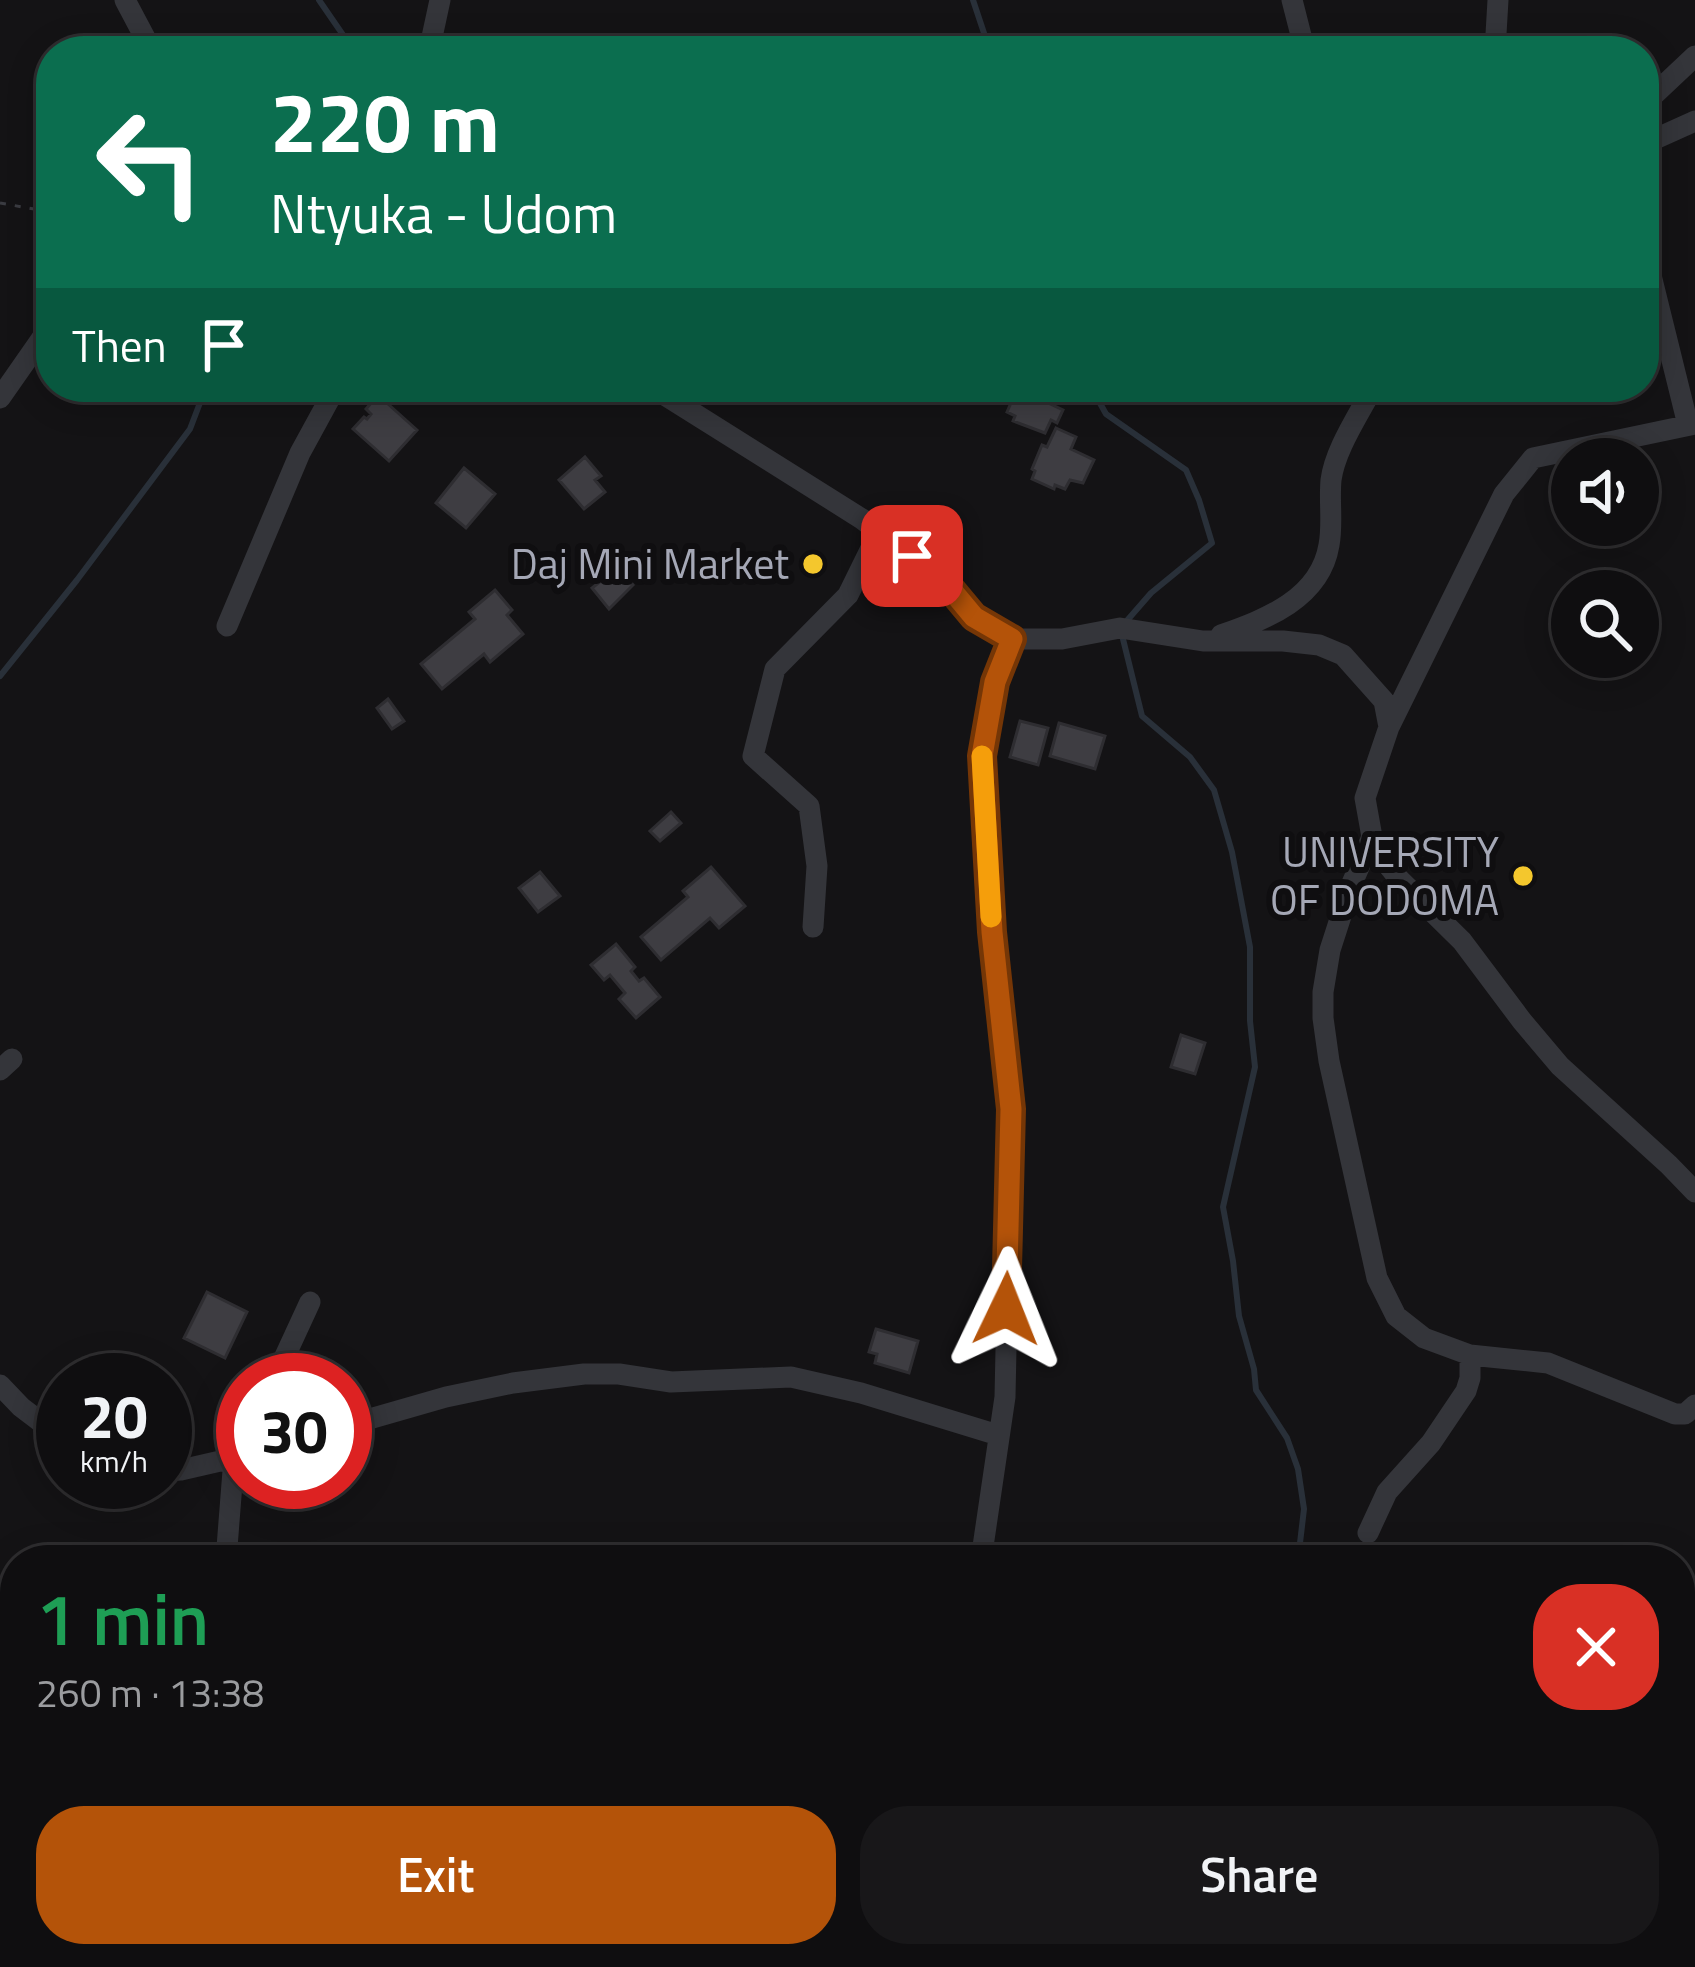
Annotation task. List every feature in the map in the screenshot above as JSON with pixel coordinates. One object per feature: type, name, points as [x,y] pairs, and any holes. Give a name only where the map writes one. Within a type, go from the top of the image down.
[{"type":"street","points":[[125,0],[144,36]]},
{"type":"street","points":[[432,36],[440,0]]},
{"type":"street","points":[[1292,0],[1301,36]]},
{"type":"street","points":[[1496,36],[1498,0]]},
{"type":"street","points":[[1659,90],[1695,56]]},
{"type":"street","points":[[1659,137],[1695,121]]},
{"type":"street","points":[[1659,303],[1692,425],[1534,458],[1504,494],[1389,728],[1365,798],[1372,837],[1400,880],[1462,941],[1560,1066],[1695,1192]]},
{"type":"street","points":[[0,398],[36,346]]},
{"type":"street","points":[[226,626],[300,453],[328,402]]},
{"type":"street","points":[[677,402],[879,532],[944,581],[974,617],[1012,639],[1062,639],[1120,628],[1203,641],[1319,644],[1343,655],[1384,701],[1389,728]]},
{"type":"street","points":[[1203,641],[1266,619],[1297,599],[1316,577],[1328,551],[1331,477],[1366,402]]},
{"type":"street","points":[[813,927],[817,866],[808,806],[752,756],[775,669],[848,595],[879,532]]},
{"type":"street","points":[[983,1545],[1005,1397],[1011,1109],[992,932],[982,756],[995,682],[1012,639]]},
{"type":"street","points":[[1372,837],[1330,950],[1323,1018],[1377,1278],[1396,1316],[1424,1338],[1470,1355],[1548,1363],[1675,1414],[1693,1412]]},
{"type":"street","points":[[286,1353],[310,1302]]},
{"type":"street","points":[[1368,1533],[1387,1492],[1431,1443],[1466,1391],[1470,1355]]},
{"type":"street","points":[[372,1418],[513,1383],[584,1374],[671,1382],[791,1377],[998,1435]]},
{"type":"street","points":[[0,1385],[36,1418]]},
{"type":"street","points":[[228,1545],[233,1509]]},
{"type":"path","points":[[0,203],[36,209]]},
{"type":"building","points":[[372,402],[386,402],[417,430],[389,461],[353,429],[371,414],[366,409]]},
{"type":"building","points":[[1011,402],[1046,402],[1063,410],[1045,433],[1013,421],[1015,416],[1007,412]]},
{"type":"building","points":[[1056,428],[1076,437],[1071,449],[1094,460],[1083,483],[1070,480],[1065,489],[1032,479],[1042,445],[1047,447]]},
{"type":"building","points":[[585,457],[601,476],[595,480],[605,492],[584,509],[559,480]]},
{"type":"building","points":[[464,468],[495,494],[466,528],[436,503]]},
{"type":"building","points":[[614,562],[633,585],[609,609],[592,588],[601,581],[597,576]]},
{"type":"building","points":[[495,590],[512,610],[507,615],[523,634],[490,662],[484,654],[442,689],[421,664],[475,619],[469,612]]},
{"type":"building","points":[[388,699],[404,721],[392,729],[377,708]]},
{"type":"building","points":[[1020,721],[1048,728],[1038,765],[1010,757]]},
{"type":"building","points":[[1059,723],[1105,736],[1095,769],[1050,756]]},
{"type":"building","points":[[671,812],[681,823],[660,841],[650,831]]},
{"type":"building","points":[[711,867],[745,906],[719,928],[710,918],[661,960],[641,937],[688,897],[683,891]]},
{"type":"building","points":[[540,872],[560,896],[538,912],[519,888]]},
{"type":"building","points":[[616,944],[635,967],[631,971],[639,981],[644,978],[660,997],[636,1018],[619,999],[625,993],[610,975],[604,980],[591,965]]},
{"type":"building","points":[[1181,1035],[1205,1043],[1195,1074],[1171,1067]]},
{"type":"building","points":[[207,1292],[247,1312],[227,1353],[216,1354],[184,1338]]},
{"type":"building","points":[[876,1329],[918,1341],[909,1373],[875,1363],[877,1354],[869,1352]]},
{"type":"waterway","points":[[319,0],[344,36]]},
{"type":"waterway","points":[[973,0],[985,36]]},
{"type":"waterway","points":[[0,676],[190,429],[200,402]]},
{"type":"waterway","points":[[1099,402],[1106,414],[1186,470],[1212,543],[1151,593],[1124,624]]},
{"type":"waterway","points":[[1122,635],[1142,716],[1190,757],[1214,790],[1232,852],[1250,947],[1255,1067],[1223,1207],[1256,1390],[1287,1438],[1298,1469],[1304,1509],[1300,1545]]},
{"type":"slow traffic","points":[[982,756],[991,917]]},
{"type":"place","name":"Daj Mini Market","points":[[813,564]]},
{"type":"place","name":"UNIVERSITY OF DODOMA","points":[[1523,876]]},
{"type":"route","points":[[912,556],[944,581],[974,617],[1012,639],[995,682],[982,756],[992,932],[1011,1109],[1006,1309]]}]
